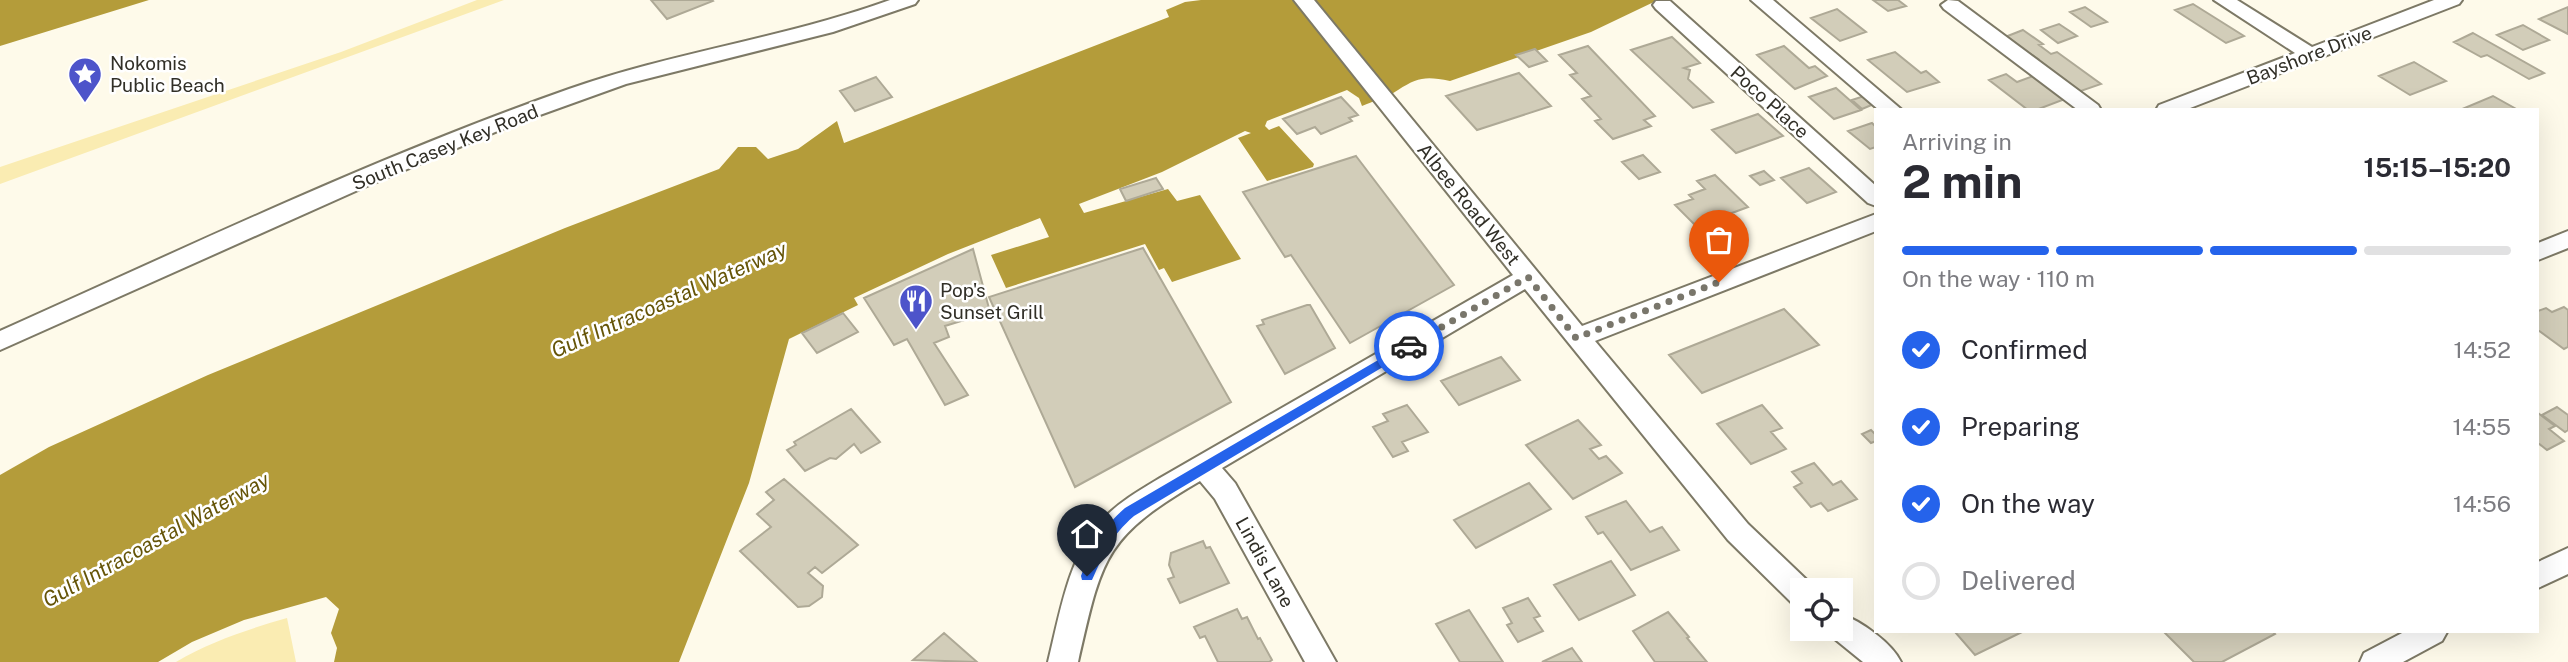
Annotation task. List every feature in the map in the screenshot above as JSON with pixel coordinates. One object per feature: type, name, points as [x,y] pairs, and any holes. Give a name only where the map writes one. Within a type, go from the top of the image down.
[{"type":"street","name":"South Casey Key Road","points":[[0,341],[421,155],[540,107],[649,70],[802,34],[908,0]]},
{"type":"street","name":"Albee Road West","points":[[1304,0],[1576,338],[1723,514],[1790,582]]},
{"type":"street","points":[[1761,0],[1890,108]]},
{"type":"street","points":[[2224,0],[2311,54]]},
{"type":"street","name":"Bayshore Drive","points":[[2171,108],[2452,0]]},
{"type":"street","name":"Poco Place","points":[[1663,5],[1874,196]]},
{"type":"street","points":[[1951,5],[2088,108]]},
{"type":"street","points":[[1576,338],[1874,223]]},
{"type":"street","points":[[2539,252],[2568,239]]},
{"type":"street","points":[[1063,662],[1080,596],[1094,556],[1106,535],[1130,512],[1528,277]]},
{"type":"street","name":"Lindis Lane","points":[[1204,466],[1225,491],[1321,662]]},
{"type":"street","points":[[2539,575],[2568,560]]},
{"type":"street","points":[[2375,662],[2430,633]]},
{"type":"street","points":[[1853,636],[1886,662]]},
{"type":"shaded area","points":[[477,0],[504,0],[0,184],[0,167],[341,52]]},
{"type":"shaded area","points":[[287,618],[296,662],[176,662],[216,642]]},
{"type":"water","points":[[0,0],[149,0],[0,46]]},
{"type":"water","name":"Gulf Intracoastal Waterway","points":[[1658,0],[1591,32],[1450,81],[1435,78],[1417,80],[1362,106],[1359,98],[1347,90],[1267,121],[1265,126],[1269,130],[1279,126],[1314,164],[1313,167],[1267,181],[1238,138],[1251,133],[1245,131],[1162,172],[1079,204],[1084,213],[1168,189],[1177,201],[1200,195],[1241,259],[1172,282],[1164,268],[1159,270],[1145,244],[1006,288],[991,255],[1049,237],[1040,218],[948,254],[854,298],[858,305],[789,339],[749,483],[679,662],[334,662],[337,648],[331,633],[339,609],[326,597],[244,620],[192,642],[158,662],[0,662],[0,475],[49,447],[208,375],[565,228],[719,169],[738,147],[756,147],[768,159],[798,149],[837,121],[844,143],[1169,17],[1166,10],[1185,2]]},
{"type":"building","points":[[651,0],[712,0],[713,1],[667,19]]},
{"type":"building","points":[[1873,0],[1898,0],[1906,6],[1888,11]]},
{"type":"building","points":[[2193,4],[2244,36],[2226,43],[2175,10]]},
{"type":"building","points":[[2085,7],[2107,22],[2091,27],[2070,12]]},
{"type":"building","points":[[2568,7],[2568,34],[2539,19]]},
{"type":"building","points":[[1837,9],[1866,32],[1840,41],[1811,18]]},
{"type":"building","points":[[2059,24],[2077,36],[2058,43],[2041,30]]},
{"type":"building","points":[[2523,25],[2549,40],[2523,50],[2497,35]]},
{"type":"building","points":[[2023,30],[2043,44],[2039,45],[2051,54],[2057,52],[2101,84],[2078,92],[2035,60],[2038,59],[2005,37]]},
{"type":"building","points":[[2473,33],[2544,73],[2529,79],[2487,55],[2481,57],[2454,42]]},
{"type":"building","points":[[1672,37],[1700,63],[1684,68],[1690,70],[1688,79],[1713,102],[1693,108],[1631,50]]},
{"type":"building","points":[[1588,46],[1655,116],[1644,120],[1651,126],[1613,139],[1595,121],[1601,119],[1582,99],[1591,96],[1570,75],[1577,73],[1559,55]]},
{"type":"building","points":[[1784,46],[1809,68],[1815,66],[1827,76],[1795,89],[1757,55]]},
{"type":"building","points":[[1535,49],[1547,61],[1529,67],[1516,55]]},
{"type":"building","points":[[1895,52],[1921,73],[1926,71],[1939,82],[1907,92],[1868,60]]},
{"type":"building","points":[[2414,62],[2446,81],[2410,95],[2379,76]]},
{"type":"building","points":[[1519,73],[1551,106],[1477,130],[1446,96]]},
{"type":"building","points":[[2006,74],[2017,82],[2033,76],[2065,99],[2041,108],[2025,108],[1989,80]]},
{"type":"building","points":[[876,77],[892,97],[855,111],[840,91]]},
{"type":"building","points":[[1836,88],[1861,110],[1834,119],[1809,97]]},
{"type":"building","points":[[1864,96],[1874,104],[1862,109],[1852,100]]},
{"type":"building","points":[[2493,96],[2514,108],[2465,108]]},
{"type":"building","points":[[1341,97],[1358,115],[1349,118],[1352,121],[1321,134],[1315,127],[1297,134],[1283,119]]},
{"type":"building","points":[[1758,114],[1783,136],[1736,153],[1712,130]]},
{"type":"building","points":[[1872,123],[1874,148],[1870,149],[1848,131]]},
{"type":"building","points":[[1643,155],[1660,172],[1639,179],[1622,162]]},
{"type":"building","points":[[1356,156],[1454,285],[1350,343],[1291,255],[1285,257],[1243,192]]},
{"type":"building","points":[[1809,168],[1836,192],[1807,203],[1781,178]]},
{"type":"building","points":[[1764,171],[1774,180],[1760,185],[1750,176]]},
{"type":"building","points":[[1715,175],[1748,207],[1732,213],[1741,222],[1707,237],[1675,205],[1693,199],[1689,195],[1705,189],[1697,181]]},
{"type":"building","points":[[1156,178],[1163,189],[1126,201],[1120,189]]},
{"type":"building","points":[[1143,248],[1231,402],[1075,487],[989,297]]},
{"type":"building","name":"Pop's Sunset Grill","points":[[973,249],[990,312],[945,326],[949,337],[934,343],[968,395],[945,405],[907,339],[894,345],[864,298]]},
{"type":"building","points":[[1310,305],[1335,348],[1285,374],[1257,326],[1264,324],[1262,320]]},
{"type":"building","points":[[2564,307],[2568,310],[2568,347],[2564,349],[2539,331],[2539,311],[2546,308],[2552,312]]},
{"type":"building","points":[[1784,309],[1819,345],[1702,393],[1669,355]]},
{"type":"building","points":[[843,313],[858,332],[817,353],[802,333]]},
{"type":"building","points":[[1501,357],[1520,380],[1459,405],[1441,381]]},
{"type":"building","points":[[1407,405],[1428,432],[1402,442],[1408,451],[1393,457],[1373,427],[1388,421],[1383,414]]},
{"type":"building","points":[[1762,405],[1782,428],[1771,432],[1786,449],[1751,464],[1717,424]]},
{"type":"building","points":[[2557,407],[2568,415],[2568,430],[2565,432],[2542,415]]},
{"type":"building","points":[[851,409],[880,442],[861,453],[854,444],[836,459],[830,458],[805,471],[787,450],[796,445],[794,442]]},
{"type":"building","points":[[2539,414],[2555,426],[2549,429],[2564,441],[2547,450],[2539,444]]},
{"type":"building","points":[[1578,420],[1601,445],[1590,449],[1599,459],[1606,456],[1622,473],[1573,499],[1526,445]]},
{"type":"building","points":[[1871,430],[1874,433],[1874,442],[1871,443],[1862,434]]},
{"type":"building","points":[[1814,463],[1833,485],[1841,481],[1857,499],[1828,511],[1821,503],[1811,507],[1794,487],[1802,483],[1792,472]]},
{"type":"building","points":[[784,479],[858,545],[822,573],[815,567],[808,573],[823,586],[822,597],[809,606],[798,607],[740,551],[771,527],[757,514],[774,500],[766,492]]},
{"type":"building","points":[[1529,483],[1551,509],[1476,548],[1454,520]]},
{"type":"building","points":[[1626,501],[1650,532],[1662,527],[1679,550],[1631,570],[1603,532],[1598,534],[1586,517]]},
{"type":"building","points":[[1203,541],[1206,548],[1210,547],[1229,583],[1180,603],[1168,579],[1174,577],[1169,565],[1171,553]]},
{"type":"building","points":[[1611,561],[1635,595],[1579,620],[1554,585]]},
{"type":"building","points":[[1528,598],[1540,616],[1534,618],[1543,631],[1518,642],[1507,625],[1512,623],[1503,608]]},
{"type":"building","points":[[1237,609],[1242,619],[1247,617],[1258,639],[1260,638],[1272,660],[1269,662],[1218,662],[1205,636],[1200,638],[1194,627]]},
{"type":"building","points":[[1469,610],[1503,662],[1460,662],[1436,624]]},
{"type":"building","points":[[1668,612],[1707,662],[1655,662],[1633,631]]},
{"type":"building","points":[[944,633],[977,662],[913,660]]},
{"type":"building","points":[[1956,633],[2020,633],[1975,655]]},
{"type":"building","points":[[2165,633],[2275,634],[2222,662],[2194,662]]},
{"type":"building","points":[[1572,648],[1582,662],[1542,662]]},
{"type":"way so far","points":[[1409,346],[1528,277],[1576,338],[1719,282]]},
{"type":"place","name":"Nokomis Public Beach","points":[[85,104]]},
{"type":"place","name":"Pop's Sunset Grill","points":[[916,331]]},
{"type":"route","points":[[1087,576],[1099,545],[1120,519],[1204,466],[1409,346]]}]
